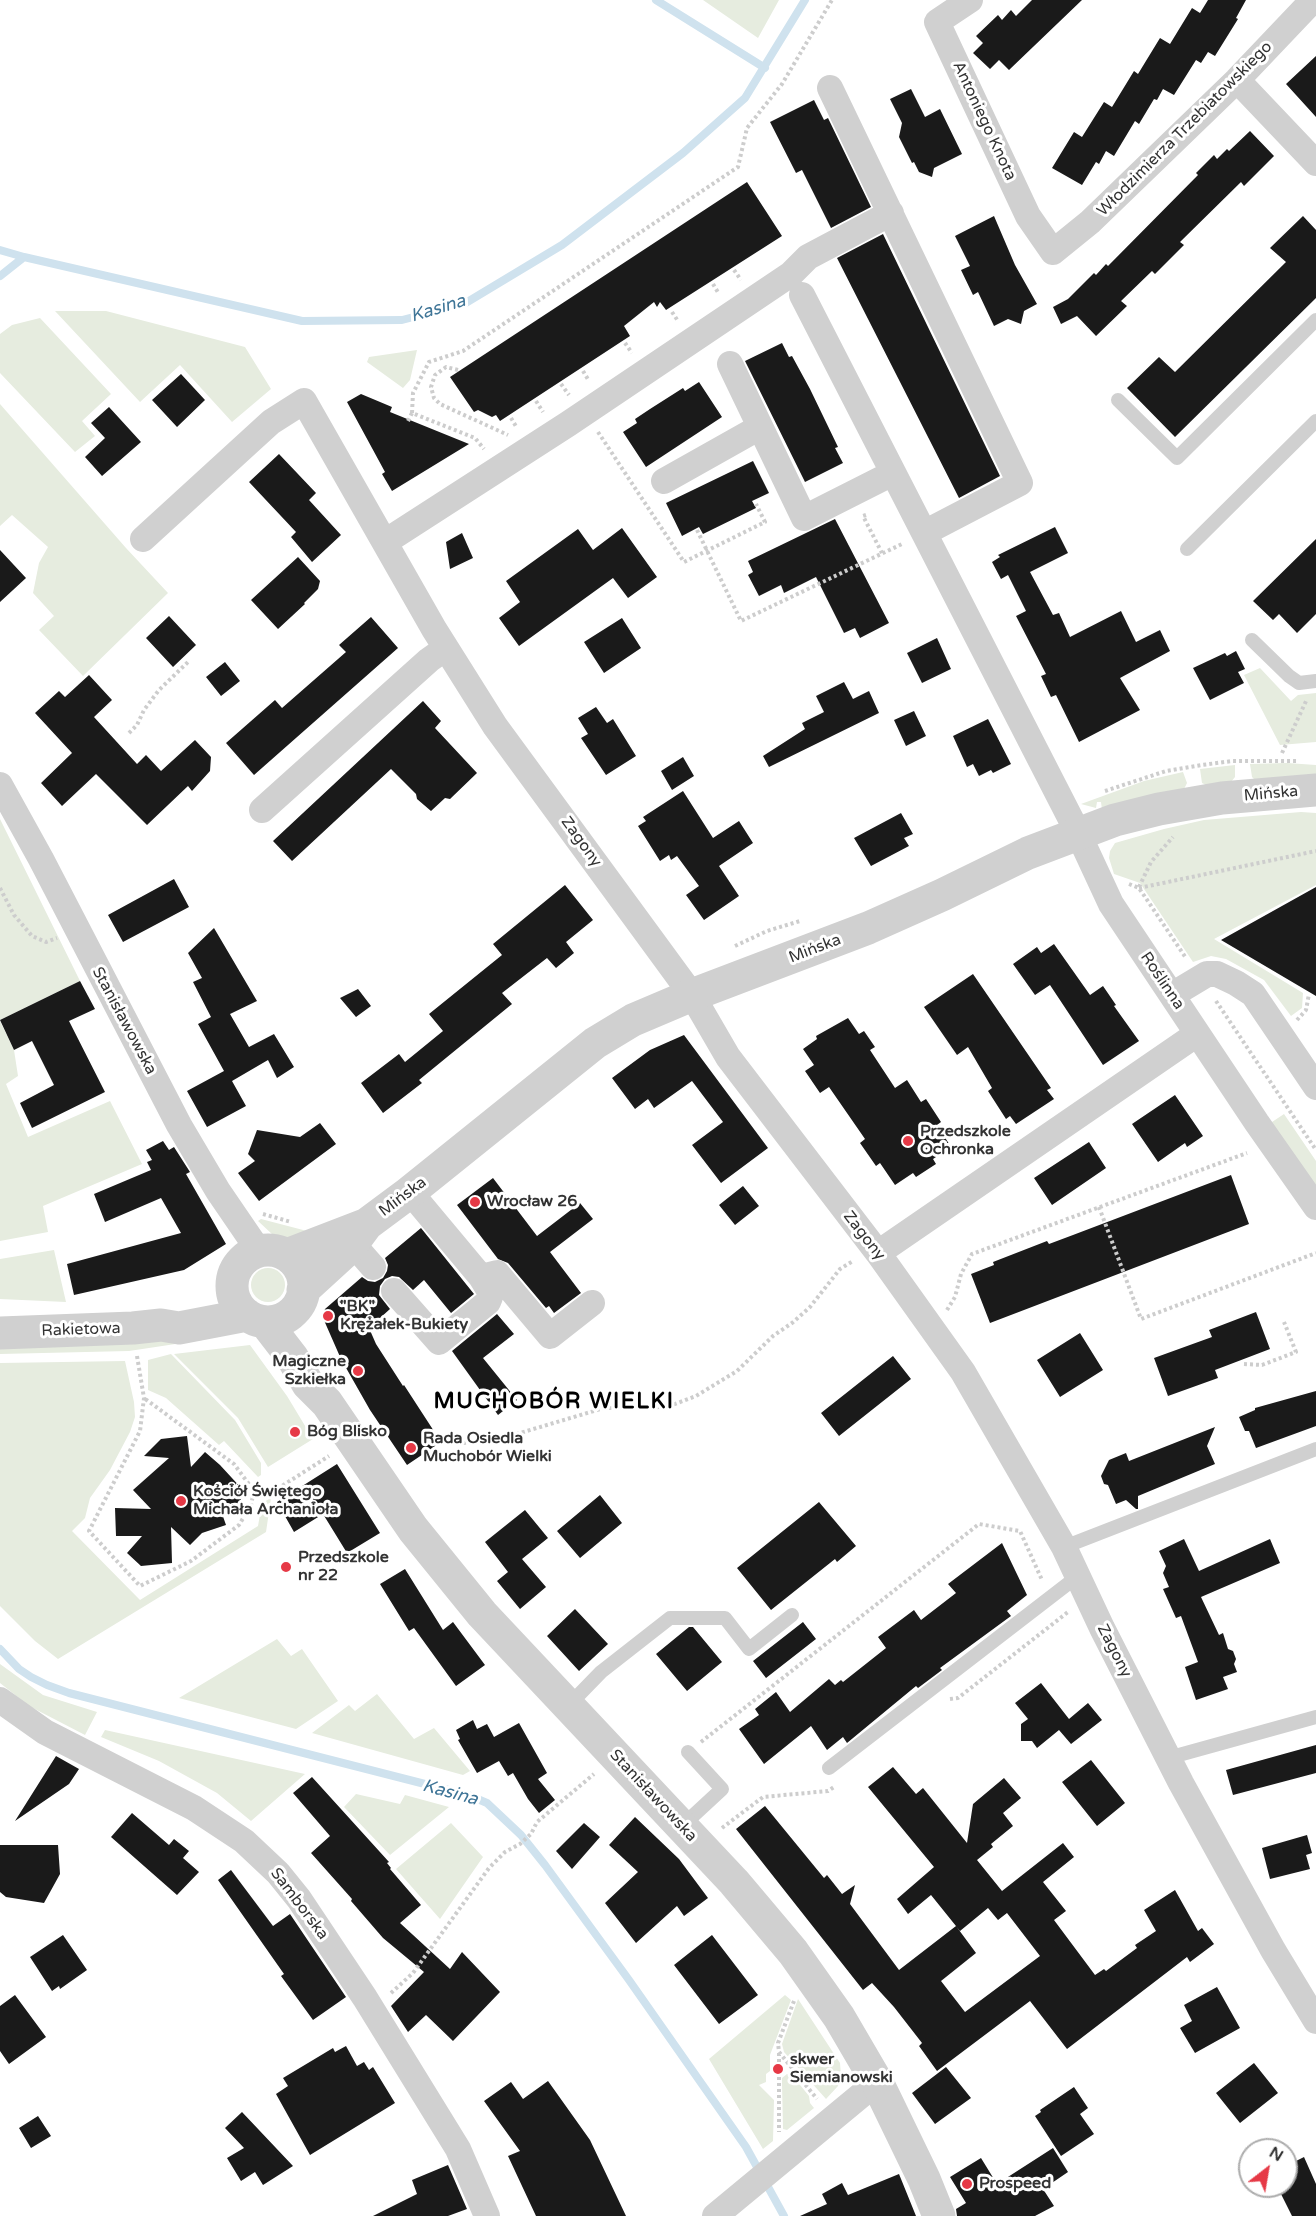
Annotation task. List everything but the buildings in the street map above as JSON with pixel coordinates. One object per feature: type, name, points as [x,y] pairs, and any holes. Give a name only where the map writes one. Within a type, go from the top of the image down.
[{"type":"street","name":"Antoniego Knota","points":[[970,0],[937,22],[1028,216],[1053,252]]},
{"type":"street","name":"Włodzimierza Trzebiatowskiego","points":[[1053,252],[1090,222],[1238,80],[1313,0]]},
{"type":"street","points":[[1238,80],[1316,163]]},
{"type":"street","points":[[830,88],[1020,483],[923,533]]},
{"type":"street","points":[[385,542],[585,413],[791,274],[808,257],[891,213]]},
{"type":"street","name":"Roślinna","points":[[802,295],[1078,833],[1111,904],[1316,1207]]},
{"type":"street","points":[[730,364],[804,518],[898,484]]},
{"type":"street","name":"Zagony","points":[[143,539],[271,422],[304,400],[446,648],[495,726],[692,995],[728,1057],[870,1254],[963,1372],[1064,1547],[1168,1758],[1316,2021]]},
{"type":"street","points":[[664,481],[760,427]]},
{"type":"street","points":[[262,810],[429,660],[446,648]]},
{"type":"street","name":"Stanisławowska","points":[[0,785],[41,859],[179,1125],[218,1191],[273,1253]]},
{"type":"street","name":"Mińska","points":[[302,1296],[360,1234],[410,1192],[595,1043],[633,1020],[868,928],[1028,853],[1114,820],[1222,798],[1316,790]]},
{"type":"street","points":[[1172,995],[1196,973],[1217,974],[1253,993],[1316,1087]]},
{"type":"street","points":[[870,1254],[1197,1034]]},
{"type":"street","points":[[394,1290],[439,1341],[488,1302],[489,1290],[481,1277],[410,1192]]},
{"type":"street","points":[[360,1234],[374,1268]]},
{"type":"street","name":"Mińska","points":[[273,1253],[360,1234]]},
{"type":"street","points":[[273,1253],[300,1270],[302,1296],[294,1310],[286,1317],[256,1318],[234,1298],[232,1278],[242,1261],[273,1253]]},
{"type":"street","points":[[481,1277],[497,1273],[550,1336],[592,1303]]},
{"type":"street","name":"Rakietowa","points":[[161,1325],[172,1314],[199,1303],[232,1278]]},
{"type":"street","name":"Stanisławowska","points":[[302,1296],[304,1332],[321,1375],[327,1403]]},
{"type":"street","name":"Stanisławowska","points":[[256,1318],[288,1351],[308,1384],[327,1403],[413,1529],[482,1614],[734,1882],[793,1952],[839,2017],[877,2082],[924,2179],[939,2216]]},
{"type":"street","name":"Rakietowa","points":[[0,1333],[161,1325],[179,1328],[256,1318]]},
{"type":"street","name":"Samborska","points":[[0,1700],[45,1732],[194,1808],[244,1841],[278,1873],[299,1899],[373,2010],[459,2149],[487,2216]]},
{"type":"street","points":[[715,2216],[747,2189],[776,2155],[877,2082]]},
{"type":"lane","points":[[1118,400],[1177,458],[1316,320]]},
{"type":"lane","points":[[1187,549],[1316,421]]},
{"type":"lane","points":[[1252,640],[1289,676],[1299,683],[1314,686]]},
{"type":"lane","points":[[1064,1547],[1316,1449]]},
{"type":"lane","points":[[829,1768],[1078,1576]]},
{"type":"lane","points":[[568,1706],[600,1672],[670,1618],[725,1618],[749,1649],[792,1615]]},
{"type":"lane","points":[[1168,1758],[1316,1717]]},
{"type":"lane","points":[[682,1826],[722,1789],[688,1752]]},
{"type":"path","points":[[408,422],[412,413],[413,393],[429,362],[463,351],[738,168],[747,128],[782,84],[832,0]]},
{"type":"path","points":[[458,370],[446,368],[435,375],[431,387],[434,398],[440,404],[514,438]]},
{"type":"path","points":[[412,413],[475,438],[488,454]]},
{"type":"path","points":[[882,553],[863,516],[898,484]]},
{"type":"path","points":[[697,530],[741,621],[923,533]]},
{"type":"path","points":[[129,733],[137,725],[144,710],[159,690],[189,661]]},
{"type":"path","points":[[1282,753],[1314,686]]},
{"type":"path","points":[[1139,888],[1151,862],[1177,833]]},
{"type":"path","points":[[1121,881],[1139,888],[1316,851]]},
{"type":"path","points":[[0,888],[2,897],[32,936],[46,942],[63,936]]},
{"type":"path","points":[[1139,888],[1316,1150]]},
{"type":"path","points":[[955,1297],[961,1274],[972,1254],[1237,1157]]},
{"type":"path","points":[[1099,1207],[1141,1319],[1316,1253]]},
{"type":"path","points":[[255,1212],[294,1223]]},
{"type":"path","points":[[457,1444],[510,1436],[604,1408],[667,1407],[696,1396],[737,1371],[774,1336],[792,1323],[810,1306],[840,1269],[870,1254]]},
{"type":"path","points":[[1244,1364],[1262,1365],[1296,1352],[1284,1322]]},
{"type":"path","points":[[136,1355],[144,1398],[140,1431],[89,1531],[140,1586],[191,1561],[239,1525],[251,1505],[254,1491],[234,1464],[144,1398]]},
{"type":"path","points":[[254,1491],[274,1491],[329,1455]]},
{"type":"path","points":[[688,1752],[979,1524],[1020,1531],[1050,1597]]},
{"type":"path","points":[[373,2010],[413,1973],[489,1868],[505,1852],[520,1844],[531,1834],[537,1822],[602,1767]]},
{"type":"path","points":[[776,2155],[778,2043],[795,2000]]},
{"type":"path","points":[[778,2052],[823,2107]]},
{"type":"shaded area","points":[[703,0],[779,0],[758,38]]},
{"type":"shaded area","points":[[55,311],[106,311],[245,347],[271,389],[232,422],[180,365],[140,402]]},
{"type":"shaded area","points":[[40,318],[111,394],[82,421],[95,436],[75,452],[0,373],[0,334],[12,325]]},
{"type":"shaded area","points":[[417,350],[410,380],[403,388],[367,362],[369,357]]},
{"type":"shaded area","points":[[0,404],[168,593],[83,676],[39,630],[54,616],[33,593],[39,563],[48,547],[12,515],[0,526]]},
{"type":"shaded area","points":[[1260,668],[1291,701],[1298,695],[1316,693],[1316,742],[1280,745],[1244,675]]},
{"type":"shaded area","points":[[1250,764],[1316,765],[1316,775],[1255,780],[1252,777]]},
{"type":"shaded area","points":[[1235,765],[1235,777],[1231,782],[1206,785],[1202,783],[1200,769]]},
{"type":"shaded area","points":[[1183,772],[1187,783],[1184,789],[1102,810],[1101,802],[1097,802],[1096,808],[1081,804],[1144,781]]},
{"type":"shaded area","points":[[1301,812],[1316,813],[1316,885],[1214,939],[1303,993],[1302,1008],[1291,1016],[1264,980],[1226,959],[1211,956],[1193,962],[1140,883],[1114,874],[1109,858],[1115,843],[1164,829],[1204,820]]},
{"type":"shaded area","points":[[0,819],[80,981],[0,1020]]},
{"type":"shaded area","points":[[0,1021],[14,1050],[18,1076],[6,1084],[28,1137],[110,1101],[142,1164],[43,1206],[48,1232],[0,1241]]},
{"type":"shaded area","points":[[1284,1114],[1316,1161],[1316,1191],[1269,1124]]},
{"type":"shaded area","points":[[261,1219],[307,1231],[287,1241],[273,1235],[258,1221]]},
{"type":"shaded area","points":[[54,1250],[66,1302],[0,1299],[0,1259]]},
{"type":"shaded area","points":[[268,1268],[280,1273],[285,1285],[280,1297],[268,1302],[256,1297],[251,1285],[256,1273]]},
{"type":"shaded area","points":[[202,1340],[129,1351],[0,1354],[0,1344]]},
{"type":"shaded area","points":[[250,1345],[287,1396],[313,1439],[268,1467],[238,1418],[174,1354]]},
{"type":"shaded area","points":[[171,1354],[235,1420],[261,1463],[261,1475],[258,1477],[224,1441],[219,1445],[166,1398],[148,1390],[148,1360]]},
{"type":"shaded area","points":[[125,1361],[135,1417],[130,1432],[110,1470],[90,1498],[85,1518],[72,1531],[140,1600],[258,1526],[262,1503],[271,1498],[266,1532],[58,1659],[35,1641],[0,1606],[0,1363]]},
{"type":"shaded area","points":[[277,1639],[291,1656],[302,1649],[338,1701],[296,1729],[179,1698]]},
{"type":"shaded area","points":[[0,1664],[43,1695],[97,1712],[85,1735],[29,1706],[0,1683]]},
{"type":"shaded area","points":[[377,1694],[414,1739],[434,1728],[470,1771],[463,1775],[312,1733],[349,1705],[355,1711]]},
{"type":"shaded area","points":[[105,1730],[305,1774],[251,1821],[217,1793],[159,1761],[101,1737]]},
{"type":"shaded area","points":[[356,1794],[400,1804],[405,1795],[449,1807],[390,1855],[344,1807]]},
{"type":"shaded area","points":[[451,1823],[483,1857],[440,1919],[396,1869]]},
{"type":"shaded area","points":[[785,1995],[791,2000],[770,2055],[770,2071],[766,2074],[766,2082],[759,2085],[774,2100],[773,2141],[763,2149],[709,2059]]},
{"type":"shaded area","points":[[798,1999],[840,2063],[841,2076],[838,2086],[826,2099],[784,2052],[782,2044]]},
{"type":"shaded area","points":[[787,2074],[792,2075],[809,2096],[814,2108],[787,2130],[783,2129],[782,2078]]},
{"type":"waterway","points":[[656,0],[765,68]]},
{"type":"waterway","name":"Kasina","points":[[0,276],[24,257],[302,321],[402,320],[464,304],[562,245],[683,153],[745,98],[805,0]]},
{"type":"waterway","points":[[0,250],[24,257]]},
{"type":"waterway","name":"Kasina","points":[[0,1649],[19,1669],[31,1677],[69,1693],[468,1795],[487,1803],[521,1835],[629,1980],[746,2147],[784,2216]]},
{"type":"place","name":"Przedszkole Ochronka","points":[[908,1141]]},
{"type":"place","name":"Wrocław 26","points":[[475,1202]]},
{"type":"place","name":"\"BK\" Krężałek-Bukiety","points":[[328,1316]]},
{"type":"place","name":"Magiczne Szkiełka","points":[[358,1371]]},
{"type":"place","name":"Bóg Blisko","points":[[295,1432]]},
{"type":"place","name":"Rada Osiedla Muchobór Wielki","points":[[411,1448]]},
{"type":"place","name":"Kościół Świętego Michała Archanioła","points":[[181,1501]]},
{"type":"place","name":"Przedszkole nr 22","points":[[286,1567]]},
{"type":"place","name":"skwer Siemianowski","points":[[778,2069]]},
{"type":"place","name":"Prospeed","points":[[967,2184]]},
{"type":"district","name":"MUCHOBÓR WIELKI","points":[[554,1402]]}]
